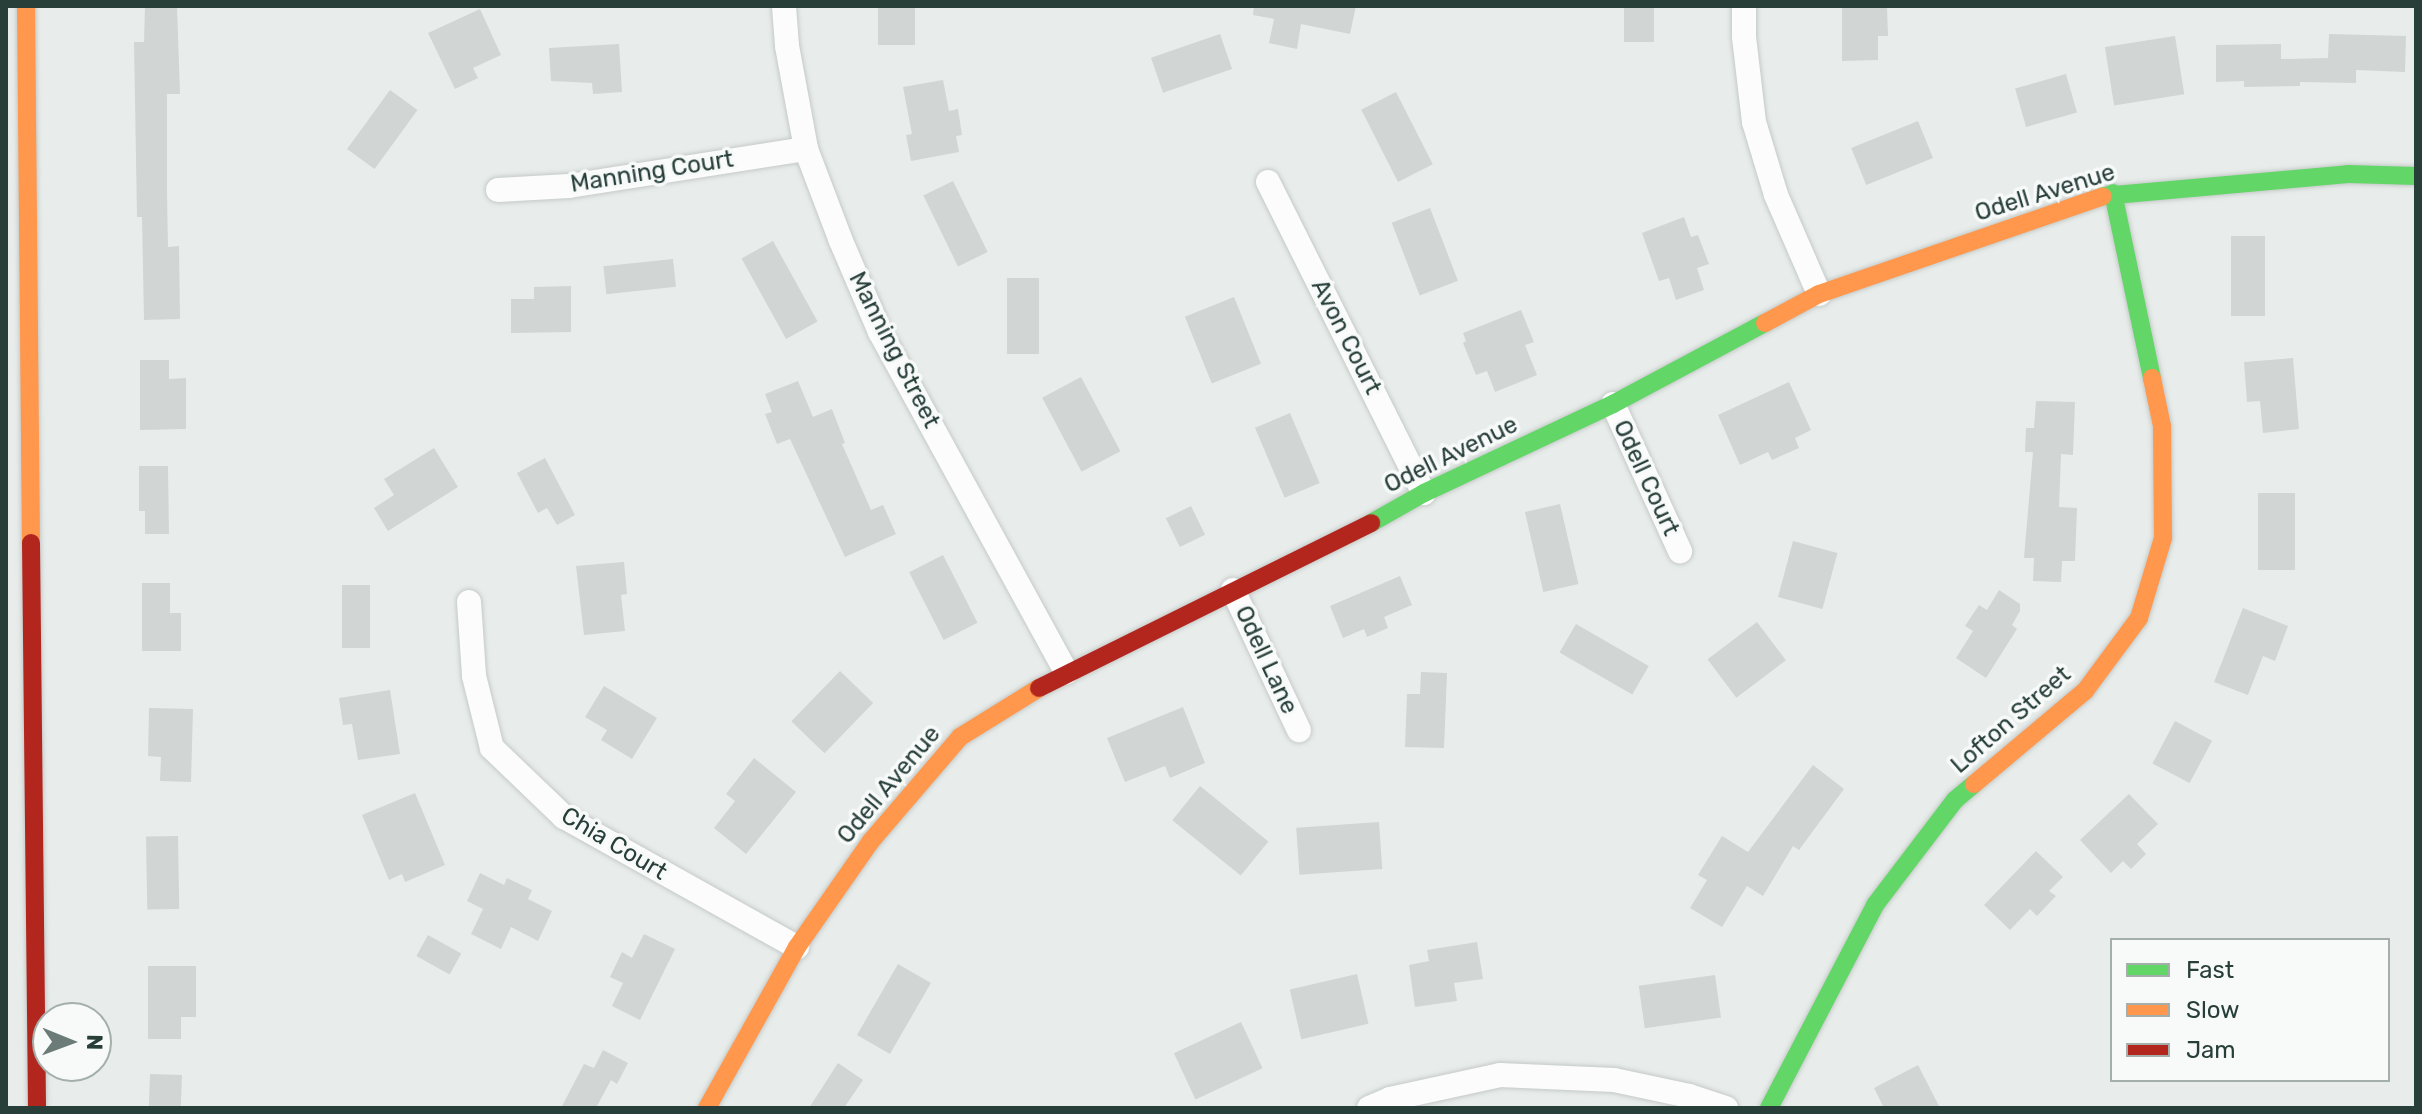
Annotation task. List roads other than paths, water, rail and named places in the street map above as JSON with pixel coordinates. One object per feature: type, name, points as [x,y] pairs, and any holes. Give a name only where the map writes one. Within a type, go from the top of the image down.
[{"type":"street","points":[[26,6],[17,184],[37,1108]]},
{"type":"street","name":"Manning Street","points":[[784,6],[787,46],[806,149],[880,332],[1066,672]]},
{"type":"street","points":[[1744,6],[1744,37],[1754,122],[1776,195],[1819,294]]},
{"type":"street","name":"Manning Court","points":[[498,190],[569,186],[806,149]]},
{"type":"street","name":"Odell Avenue","points":[[707,1108],[797,947],[871,841],[960,737],[1066,672],[1372,522],[1424,493],[1613,404],[1819,294],[2113,193],[2348,174],[2416,176]]},
{"type":"street","name":"Avon Court","points":[[1268,182],[1424,493]]},
{"type":"street","name":"Lofton Street","points":[[1769,1108],[1875,905],[1955,800],[2085,691],[2139,618],[2163,538],[2162,426],[2113,193]]},
{"type":"street","name":"Odell Court","points":[[1613,404],[1680,551]]},
{"type":"street","name":"Odell Lane","points":[[1233,590],[1299,730]]},
{"type":"street","name":"Chia Court","points":[[469,602],[474,676],[492,748],[564,817],[797,947]]},
{"type":"street","points":[[1369,1108],[1390,1099],[1500,1075],[1614,1080],[1726,1108]]}]
